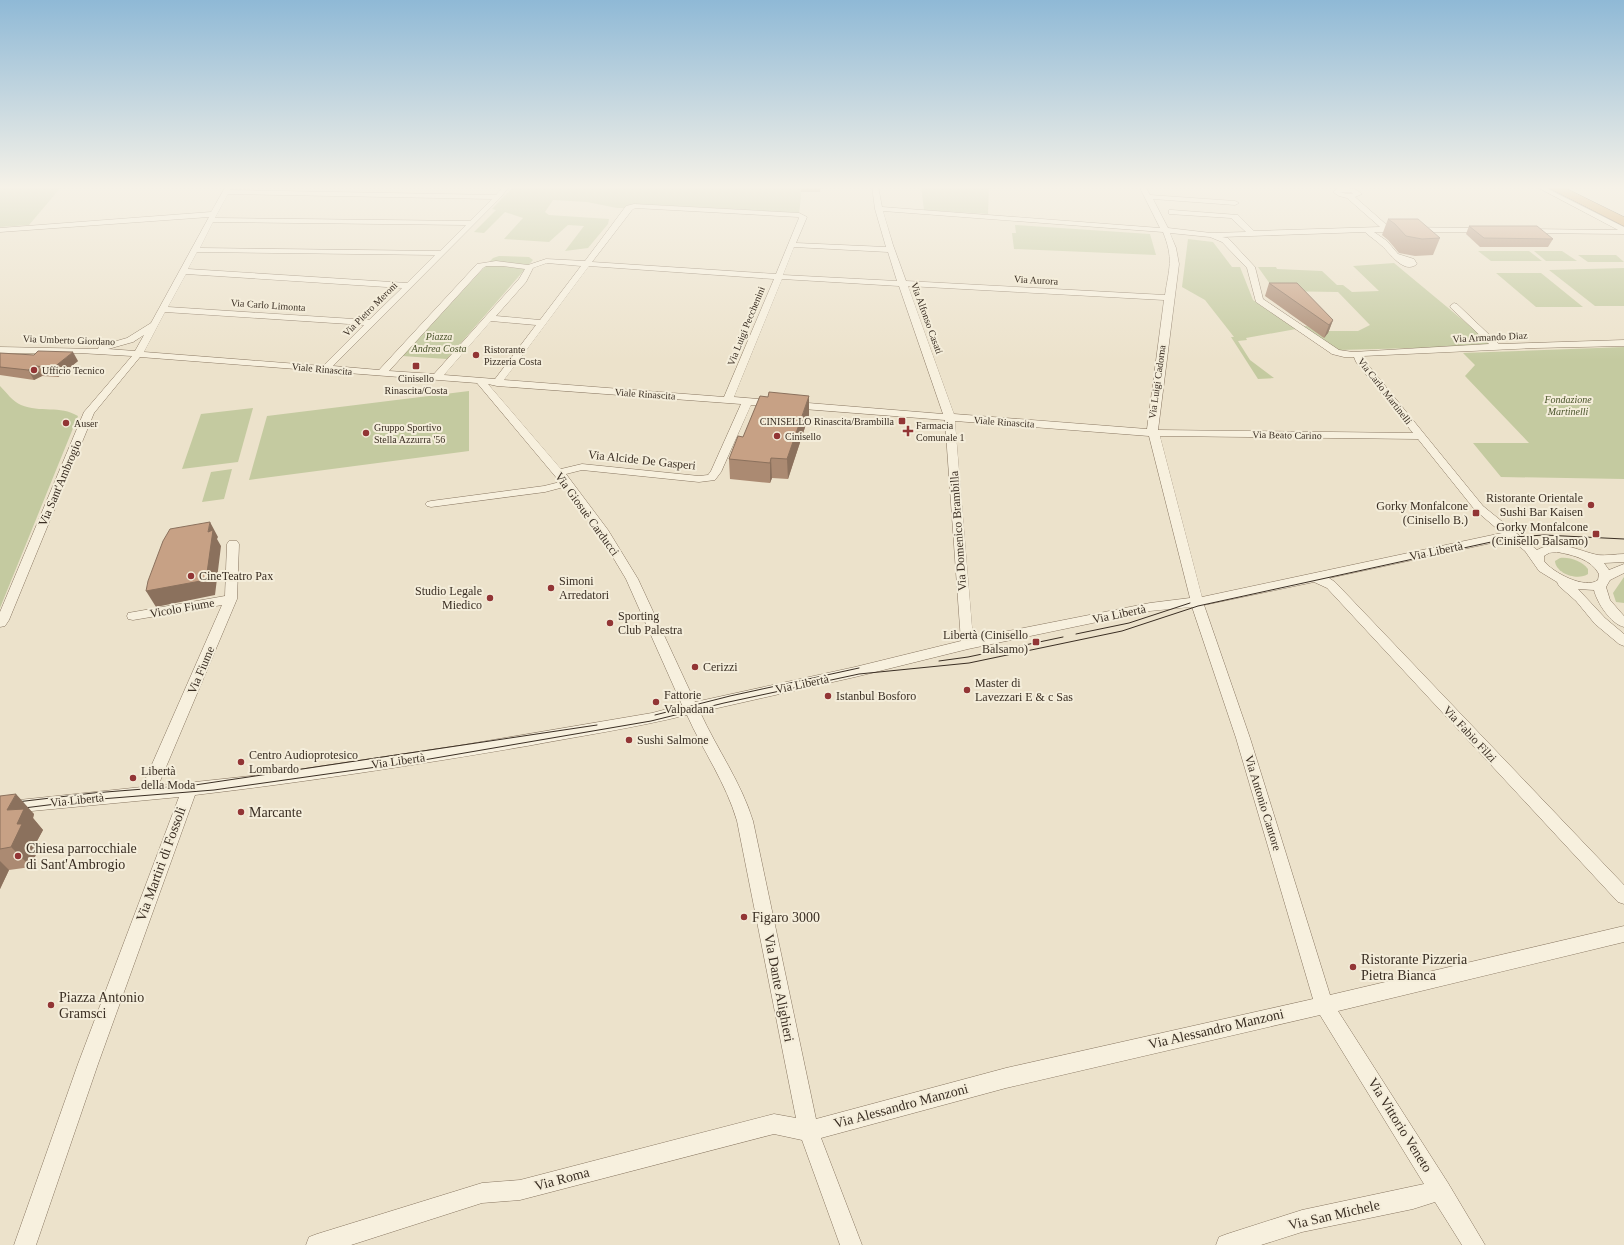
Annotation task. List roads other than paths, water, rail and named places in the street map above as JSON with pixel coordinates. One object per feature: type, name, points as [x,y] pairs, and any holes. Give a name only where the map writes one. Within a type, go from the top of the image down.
[{"type":"street","name":"Via Sant'Ambrogio","points":[[0,622],[3,620],[89,412],[138,354],[197,244]]},
{"type":"street","name":"Via Pietro Meroni","points":[[325,369],[451,244]]},
{"type":"street","name":"Via Luigi Pecchenini","points":[[586,264],[601,244]]},
{"type":"street","name":"Via Alfonso Casati","points":[[889,244],[950,418]]},
{"type":"street","name":"Via Luigi Cadorna","points":[[1170,244],[1174,255],[1174,270],[1151,422],[1198,603]]},
{"type":"street","points":[[1174,255],[1179,244]]},
{"type":"street","name":"Via Carlo Martinelli","points":[[1231,244],[1253,270],[1259,300],[1334,351],[1345,355],[1358,356],[1359,360],[1479,508],[1529,549],[1538,560],[1541,567],[1550,574]]},
{"type":"street","points":[[1383,244],[1396,256]]},
{"type":"street","name":"Via Luigi Pecchenini","points":[[728,400],[792,245]]},
{"type":"street","points":[[792,245],[891,250]]},
{"type":"street","points":[[194,250],[441,253]]},
{"type":"street","points":[[381,374],[480,266],[492,263],[528,266],[546,261],[586,264]]},
{"type":"street","points":[[497,382],[586,264]]},
{"type":"street","name":"Via Aurora","points":[[586,264],[778,277],[1169,298]]},
{"type":"street","points":[[436,378],[523,280],[529,269],[528,266]]},
{"type":"street","points":[[183,271],[408,286]]},
{"type":"street","points":[[1454,306],[1498,348]]},
{"type":"street","name":"Via Carlo Limonta","points":[[163,309],[371,323]]},
{"type":"street","points":[[488,318],[542,323]]},
{"type":"street","points":[[92,351],[130,340],[155,323]]},
{"type":"street","name":"Via Armando Diaz","points":[[1358,356],[1364,354],[1535,345],[1624,343]]},
{"type":"street","name":"Via Umberto Giordano","points":[[0,350],[92,351],[138,354]]},
{"type":"street","name":"Viale Rinascita","points":[[138,354],[1153,433]]},
{"type":"street","name":"Via Giosuè Carducci","points":[[480,381],[558,473],[604,533],[632,578],[692,709]]},
{"type":"street","name":"Via Alcide De Gasperi","points":[[558,473],[582,467],[699,479],[711,478],[716,472],[747,402]]},
{"type":"street","name":"Via Domenico Brambilla","points":[[950,418],[966,636],[968,644]]},
{"type":"street","name":"Via Beato Carino","points":[[1153,433],[1421,436]]},
{"type":"street","points":[[431,504],[545,489],[566,483]]},
{"type":"street","name":"Via Libertà","points":[[0,808],[148,792],[189,790],[269,780],[463,751],[652,718],[855,672],[968,644],[1150,607],[1198,603],[1511,535]]},
{"type":"street","name":"Via Fiume","points":[[148,792],[231,599],[233,544]]},
{"type":"street","points":[[1538,560],[1539,553],[1550,548],[1564,548],[1600,559],[1624,558]]},
{"type":"street","points":[[1584,555],[1602,568],[1605,574],[1604,580],[1600,587],[1601,593],[1613,611],[1624,623]]},
{"type":"street","points":[[1550,574],[1562,580],[1579,585],[1594,586],[1611,574],[1624,568]]},
{"type":"street","points":[[1550,574],[1571,589],[1600,621],[1624,641]]},
{"type":"street","name":"Via Fabio Filzi","points":[[1313,578],[1322,579],[1331,585],[1624,897]]},
{"type":"street","name":"Vicolo Fiume","points":[[133,616],[231,599]]},
{"type":"street","name":"Via Antonio Cantore","points":[[1198,603],[1244,738],[1324,1005]]},
{"type":"street","name":"Via Dante Alighieri","points":[[692,709],[703,735],[743,811],[799,1090],[809,1131],[851,1245]]},
{"type":"street","name":"Via Martiri di Fossoli","points":[[25,1245],[86,1071],[189,790]]},
{"type":"street","name":"Via Alessandro Manzoni","points":[[809,1131],[1006,1078],[1624,934]]},
{"type":"street","name":"Via Vittorio Veneto","points":[[1324,1005],[1474,1245]]},
{"type":"street","name":"Via Roma","points":[[317,1245],[482,1193],[520,1190],[774,1124],[809,1131]]},
{"type":"street","name":"Via San Michele","points":[[1227,1245],[1302,1220],[1413,1198],[1441,1190]]},
{"type":"tram line","points":[[0,811],[88,800],[214,790],[412,762],[651,721],[724,703],[859,674],[969,663],[1122,631],[1198,606],[1514,537],[1544,535],[1624,539]]},
{"type":"tram line","points":[[1076,634],[1129,623],[1190,603]]},
{"type":"tram line","points":[[939,661],[968,657],[1063,637]]},
{"type":"tram line","points":[[655,715],[730,696],[859,668]]},
{"type":"tram line","points":[[0,804],[93,793],[195,785],[597,725]]},
{"type":"place","name":"Ristorante Pizzeria Costa","points":[[476,355]]},
{"type":"place","name":"Cinisello Rinascita/Costa","points":[[416,366]]},
{"type":"place","name":"Ufficio Tecnico","points":[[34,370]]},
{"type":"place","name":"CINISELLO Rinascita/Brambilla","points":[[902,421]]},
{"type":"place","name":"Auser","points":[[66,423]]},
{"type":"place","name":"Farmacia Comunale 1","points":[[908,431]]},
{"type":"place","name":"Gruppo Sportivo Stella Azzurra '56","points":[[366,433]]},
{"type":"place","name":"Cinisello","points":[[777,436]]},
{"type":"place","name":"Ristorante Orientale Sushi Bar Kaisen","points":[[1591,505]]},
{"type":"place","name":"Gorky Monfalcone (Cinisello B.)","points":[[1476,513]]},
{"type":"place","name":"Gorky Monfalcone (Cinisello Balsamo)","points":[[1596,534]]},
{"type":"place","name":"CineTeatro Pax","points":[[191,576]]},
{"type":"place","name":"Simoni Arredatori","points":[[551,588]]},
{"type":"place","name":"Studio Legale Miedico","points":[[490,598]]},
{"type":"place","name":"Sporting Club Palestra","points":[[610,623]]},
{"type":"place","name":"Libertà (Cinisello Balsamo)","points":[[1036,642]]},
{"type":"place","name":"Cerizzi","points":[[695,667]]},
{"type":"place","name":"Master di Lavezzari E & c Sas","points":[[967,690]]},
{"type":"place","name":"Istanbul Bosforo","points":[[828,696]]},
{"type":"place","name":"Fattorie Valpadana","points":[[656,702]]},
{"type":"place","name":"Sushi Salmone","points":[[629,740]]},
{"type":"place","name":"Centro Audioprotesico Lombardo","points":[[241,762]]},
{"type":"place","name":"Libertà della Moda","points":[[133,778]]},
{"type":"place","name":"Marcante","points":[[241,812]]},
{"type":"place","name":"Chiesa parrocchiale di Sant'Ambrogio","points":[[18,856]]},
{"type":"place","name":"Figaro 3000","points":[[744,917]]},
{"type":"place","name":"Ristorante Pizzeria Pietra Bianca","points":[[1353,967]]},
{"type":"place","name":"Piazza Antonio Gramsci","points":[[51,1005]]},
{"type":"park label","name":"Piazza Andrea Costa","points":[[439,342]]},
{"type":"park label","name":"Fondazione Martinelli","points":[[1568,404]]}]
